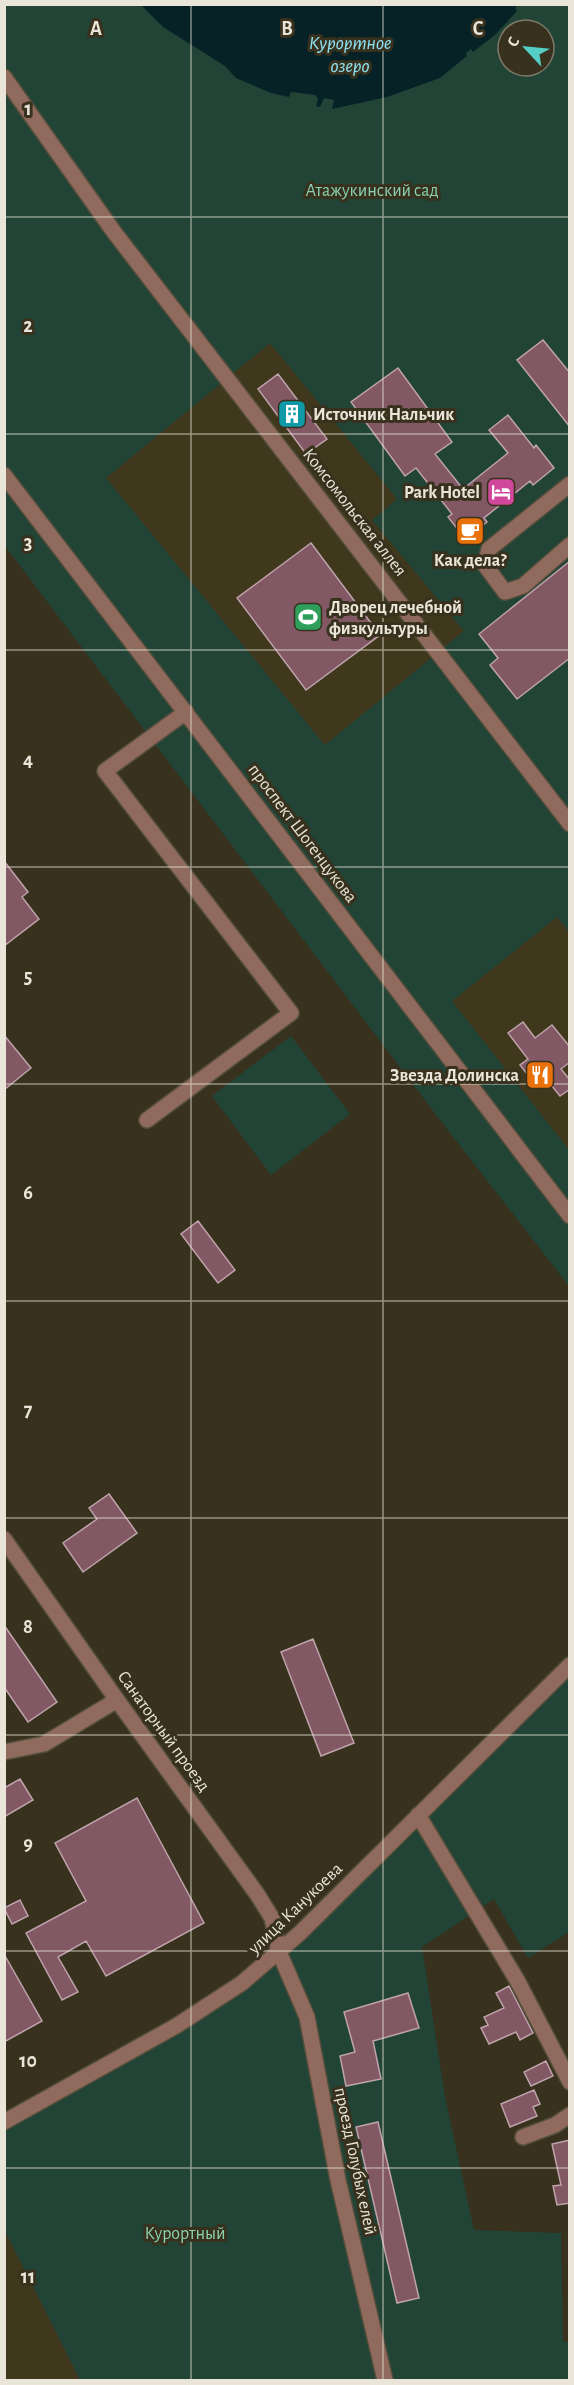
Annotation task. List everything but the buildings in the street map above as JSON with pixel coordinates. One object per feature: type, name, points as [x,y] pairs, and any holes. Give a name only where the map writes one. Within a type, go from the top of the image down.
[{"type":"street","name":"Комсомольская аллея","points":[[4,78],[114,232],[570,824]]},
{"type":"street","name":"проспект Шогенцукова","points":[[4,475],[570,1215]]},
{"type":"street","points":[[570,484],[489,549],[485,565],[505,592],[523,586],[570,545]]},
{"type":"street","points":[[147,1120],[291,1013],[105,771],[186,712]]},
{"type":"street","name":"Санаторный проезд","points":[[4,1539],[257,1894],[272,1918],[279,1953]]},
{"type":"street","name":"улица Канукоева","points":[[4,2122],[209,2006],[242,1983],[279,1953],[570,1665]]},
{"type":"street","points":[[4,1752],[44,1744],[117,1700]]},
{"type":"street","points":[[418,1815],[517,1980],[566,2069],[570,2082]]},
{"type":"street","name":"проезд Голубых елей","points":[[279,1953],[307,2018],[338,2180],[385,2380]]},
{"type":"street","points":[[523,2137],[555,2125],[570,2115]]},
{"type":"shaded area","points":[[270,343],[397,499],[372,520],[464,631],[325,746],[106,478]]},
{"type":"shaded area","name":"Звезда Долинска","points":[[557,917],[569,932],[569,1150],[452,1001]]},
{"type":"shaded area","points":[[5,2231],[80,2380],[5,2380]]},
{"type":"green space","name":"Атажукинский сад","points":[[5,5],[569,5],[569,932],[557,917],[452,1001],[569,1150],[569,1286],[440,1120],[5,546]],"holes":[[[270,343],[397,499],[372,520],[464,631],[325,745],[106,478]]]},
{"type":"green space","points":[[291,1036],[350,1114],[271,1175],[212,1096]]},
{"type":"green space","name":"Курортный","points":[[569,1665],[569,1932],[528,1958],[494,1899],[422,1947],[445,2097],[474,2230],[561,2233],[563,2341],[569,2343],[569,2380],[80,2380],[5,2231],[5,2122],[242,1983]]},
{"type":"water","name":"Курортное озеро","points":[[141,5],[518,5],[515,8],[517,11],[511,18],[496,18],[496,34],[473,52],[471,49],[466,53],[467,56],[440,78],[387,97],[332,109],[334,100],[324,98],[320,107],[316,106],[318,98],[315,95],[291,92],[289,97],[271,93],[236,78],[225,66],[163,27]]},
{"type":"place","name":"Источник Нальчик","points":[[292,414]]},
{"type":"place","name":"Park Hotel","points":[[501,492]]},
{"type":"place","name":"Как дела?","points":[[470,531]]},
{"type":"place","name":"Дворец лечебной физкультуры","points":[[308,617]]},
{"type":"place","name":"Звезда Долинска","points":[[540,1075]]}]
